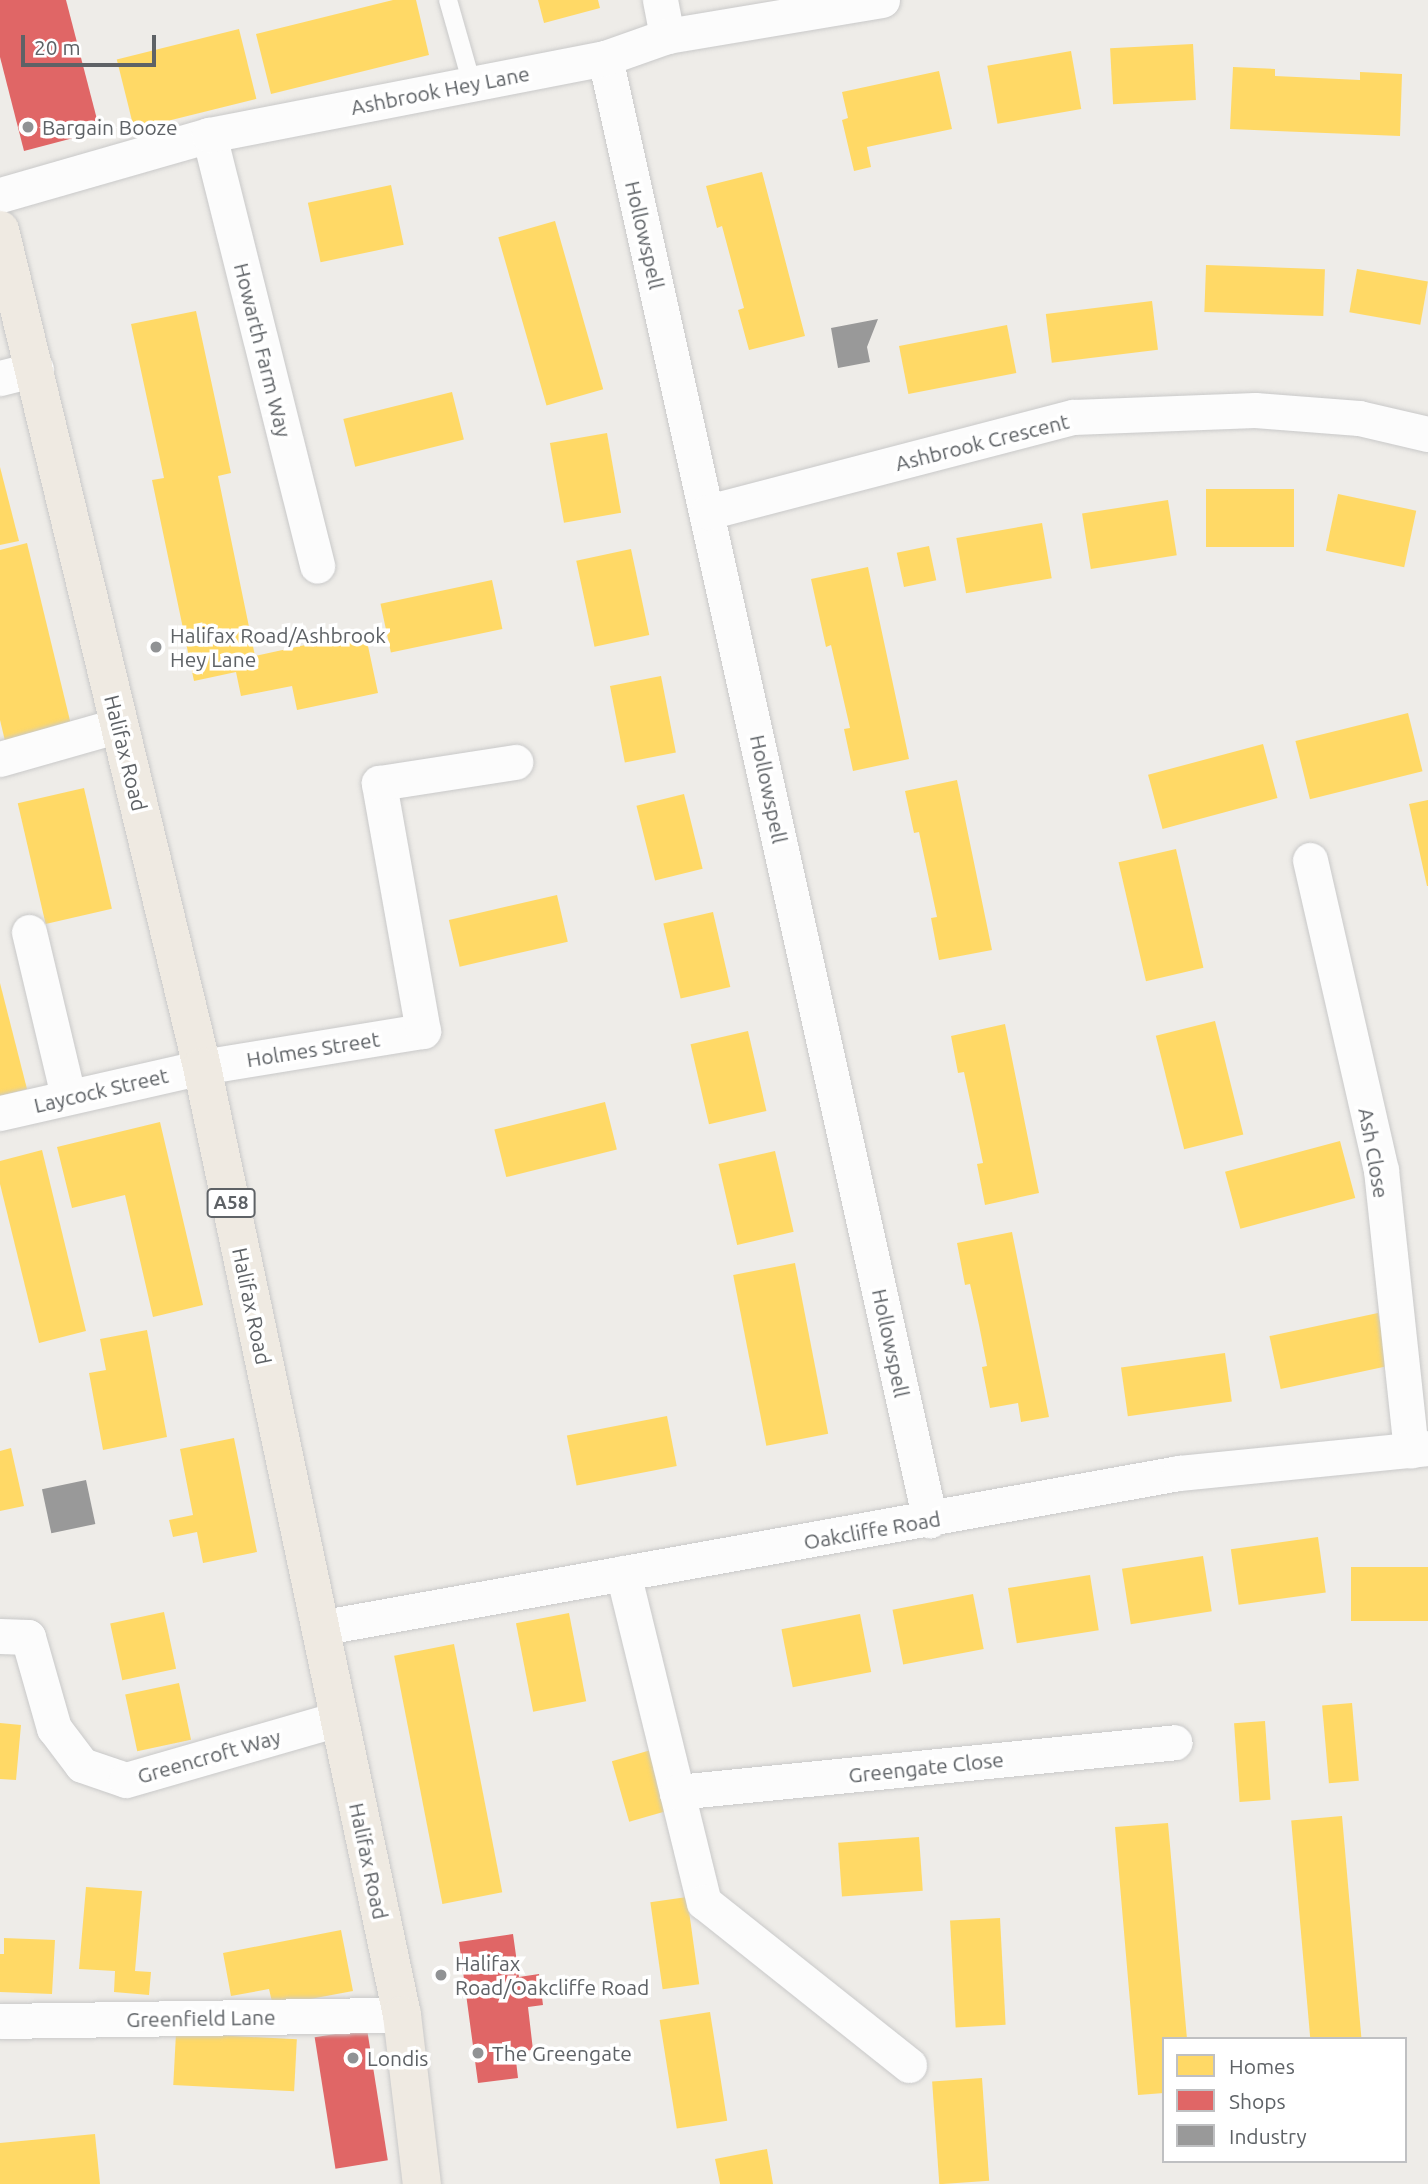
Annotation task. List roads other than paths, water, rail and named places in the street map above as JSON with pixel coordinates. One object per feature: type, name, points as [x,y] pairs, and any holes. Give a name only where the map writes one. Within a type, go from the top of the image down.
[{"type":"highway","name":"Halifax Road","points":[[0,230],[18,374],[119,725],[202,1067],[401,2015],[422,2184]]},
{"type":"street","points":[[660,0],[667,36]]},
{"type":"street","name":"Ashbrook Hey Lane","points":[[0,195],[209,135],[605,58],[667,36],[882,0]]},
{"type":"street","name":"Hollowspell","points":[[605,58],[930,1520]]},
{"type":"street","name":"Howarth Farm Way","points":[[209,135],[317,566]]},
{"type":"street","name":"Ashbrook Crescent","points":[[708,512],[1073,417],[1255,410],[1359,418],[1428,434]]},
{"type":"street","points":[[0,759],[119,725]]},
{"type":"street","name":"Holmes Street","points":[[202,1067],[424,1031],[379,783],[515,762]]},
{"type":"street","name":"Ash Close","points":[[1310,860],[1381,1170],[1419,1449]]},
{"type":"street","points":[[29,932],[68,1096]]},
{"type":"street","name":"Laycock Street","points":[[0,1113],[202,1067]]},
{"type":"street","name":"Oakcliffe Road","points":[[319,1628],[1179,1473],[1419,1449]]},
{"type":"street","points":[[623,1573],[704,1902],[909,2065]]},
{"type":"street","name":"Greencroft Way","points":[[0,1636],[28,1637],[54,1728],[82,1765],[126,1780],[338,1719]]},
{"type":"street","name":"Greengate Close","points":[[677,1792],[1174,1742]]},
{"type":"street","name":"Greenfield Lane","points":[[0,2021],[401,2015]]},
{"type":"lane","points":[[448,0],[472,84]]},
{"type":"place","name":"Bargain Booze","points":[[28,127]]},
{"type":"place","name":"Halifax Road/Ashbrook Hey Lane","points":[[156,647]]},
{"type":"place","name":"Halifax Road/Oakcliffe Road","points":[[441,1975]]},
{"type":"place","name":"The Greengate","points":[[478,2053]]},
{"type":"place","name":"Londis","points":[[353,2058]]}]
